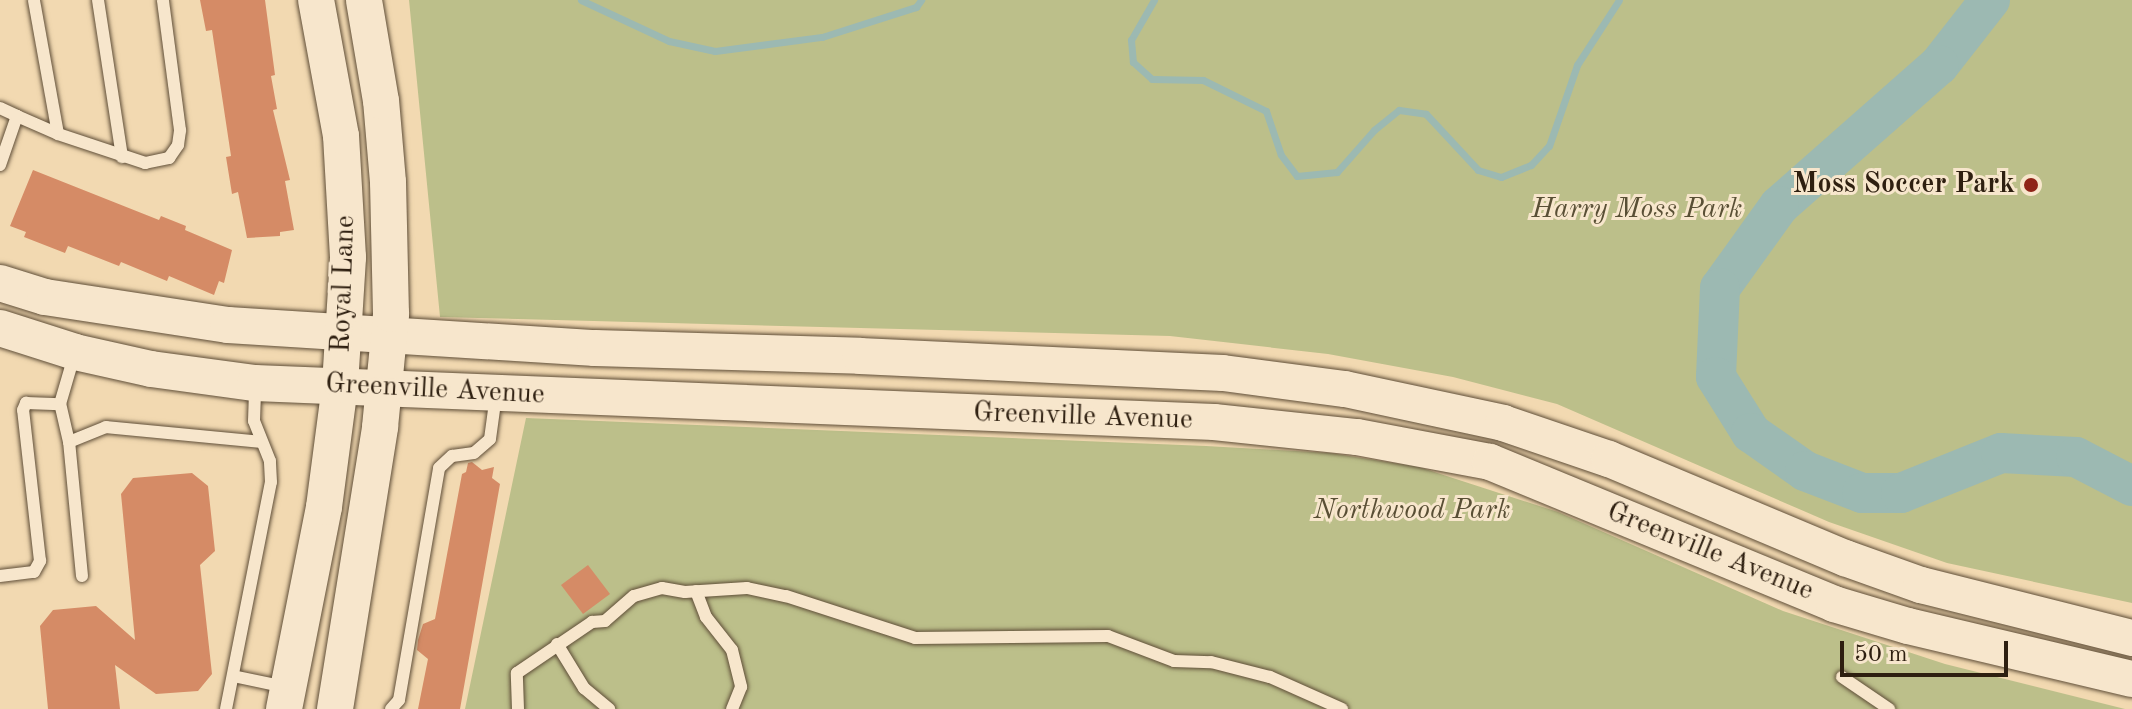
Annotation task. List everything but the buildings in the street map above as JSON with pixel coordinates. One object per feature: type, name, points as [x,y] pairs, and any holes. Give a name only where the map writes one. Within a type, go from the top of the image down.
[{"type":"main road","name":"Royal Lane","points":[[286,698],[324,507],[340,385],[348,257],[342,150],[316,0]]},
{"type":"main road","name":"Royal Lane","points":[[335,709],[384,389],[389,336],[388,182],[381,101],[364,0]]},
{"type":"main road","name":"Greenville Avenue","points":[[0,283],[45,297],[228,325],[595,348],[860,356],[1273,378],[1345,389],[1503,423],[1609,459],[1845,558],[1921,585],[2132,638]]},
{"type":"main road","name":"Greenville Avenue","points":[[0,328],[75,352],[200,378],[255,383],[1287,428],[1357,437],[1490,462],[1834,604],[1908,626],[2132,679]]},
{"type":"main road","points":[[855,407],[860,356]]},
{"type":"lane","points":[[34,0],[58,134]]},
{"type":"lane","points":[[98,0],[122,157]]},
{"type":"lane","points":[[0,108],[58,134],[122,157],[145,163],[169,158],[178,145],[180,130],[163,0]]},
{"type":"lane","points":[[0,165],[17,116]]},
{"type":"lane","points":[[75,352],[60,404],[69,442],[82,576]]},
{"type":"lane","points":[[226,709],[271,482],[270,461],[254,421],[255,383]]},
{"type":"lane","points":[[391,709],[399,700],[439,468],[452,456],[474,453],[490,439],[496,393]]},
{"type":"lane","points":[[0,576],[34,572],[40,561],[23,410],[26,403],[60,404]]},
{"type":"lane","points":[[69,442],[106,427],[261,442]]},
{"type":"lane","points":[[518,709],[517,673],[592,622],[605,621],[634,596],[662,588],[696,591],[747,588],[786,596],[915,638],[1108,636],[1174,661],[1211,662],[1270,677],[1342,709]]},
{"type":"lane","points":[[696,591],[706,617],[732,650],[741,687],[732,709]]},
{"type":"lane","points":[[557,644],[584,688],[609,709]]},
{"type":"lane","points":[[233,676],[286,698]]},
{"type":"lane","points":[[1842,677],[1889,709]]},
{"type":"green space","name":"Harry Moss Park","points":[[409,0],[2132,0],[2132,603],[1947,563],[1829,522],[1557,404],[1453,377],[1328,354],[1170,336],[440,317]]},
{"type":"green space","name":"Northwood Park","points":[[526,418],[1206,446],[1330,453],[1419,467],[1558,512],[1783,611],[1945,664],[2125,709],[465,709]]},
{"type":"waterway","points":[[581,0],[669,41],[715,51],[822,37],[916,7],[921,0]]},
{"type":"waterway","points":[[1154,0],[1131,40],[1133,62],[1152,79],[1203,80],[1266,111],[1281,155],[1297,176],[1337,172],[1374,130],[1399,110],[1426,114],[1478,170],[1501,177],[1531,165],[1549,146],[1577,65],[1619,0]]},
{"type":"waterway","points":[[1990,0],[1939,65],[1779,206],[1720,288],[1716,377],[1751,433],[1805,471],[1862,493],[1901,493],[2001,453],[2076,457],[2132,486]]},
{"type":"place","name":"Moss Soccer Park","points":[[2031,185]]}]
